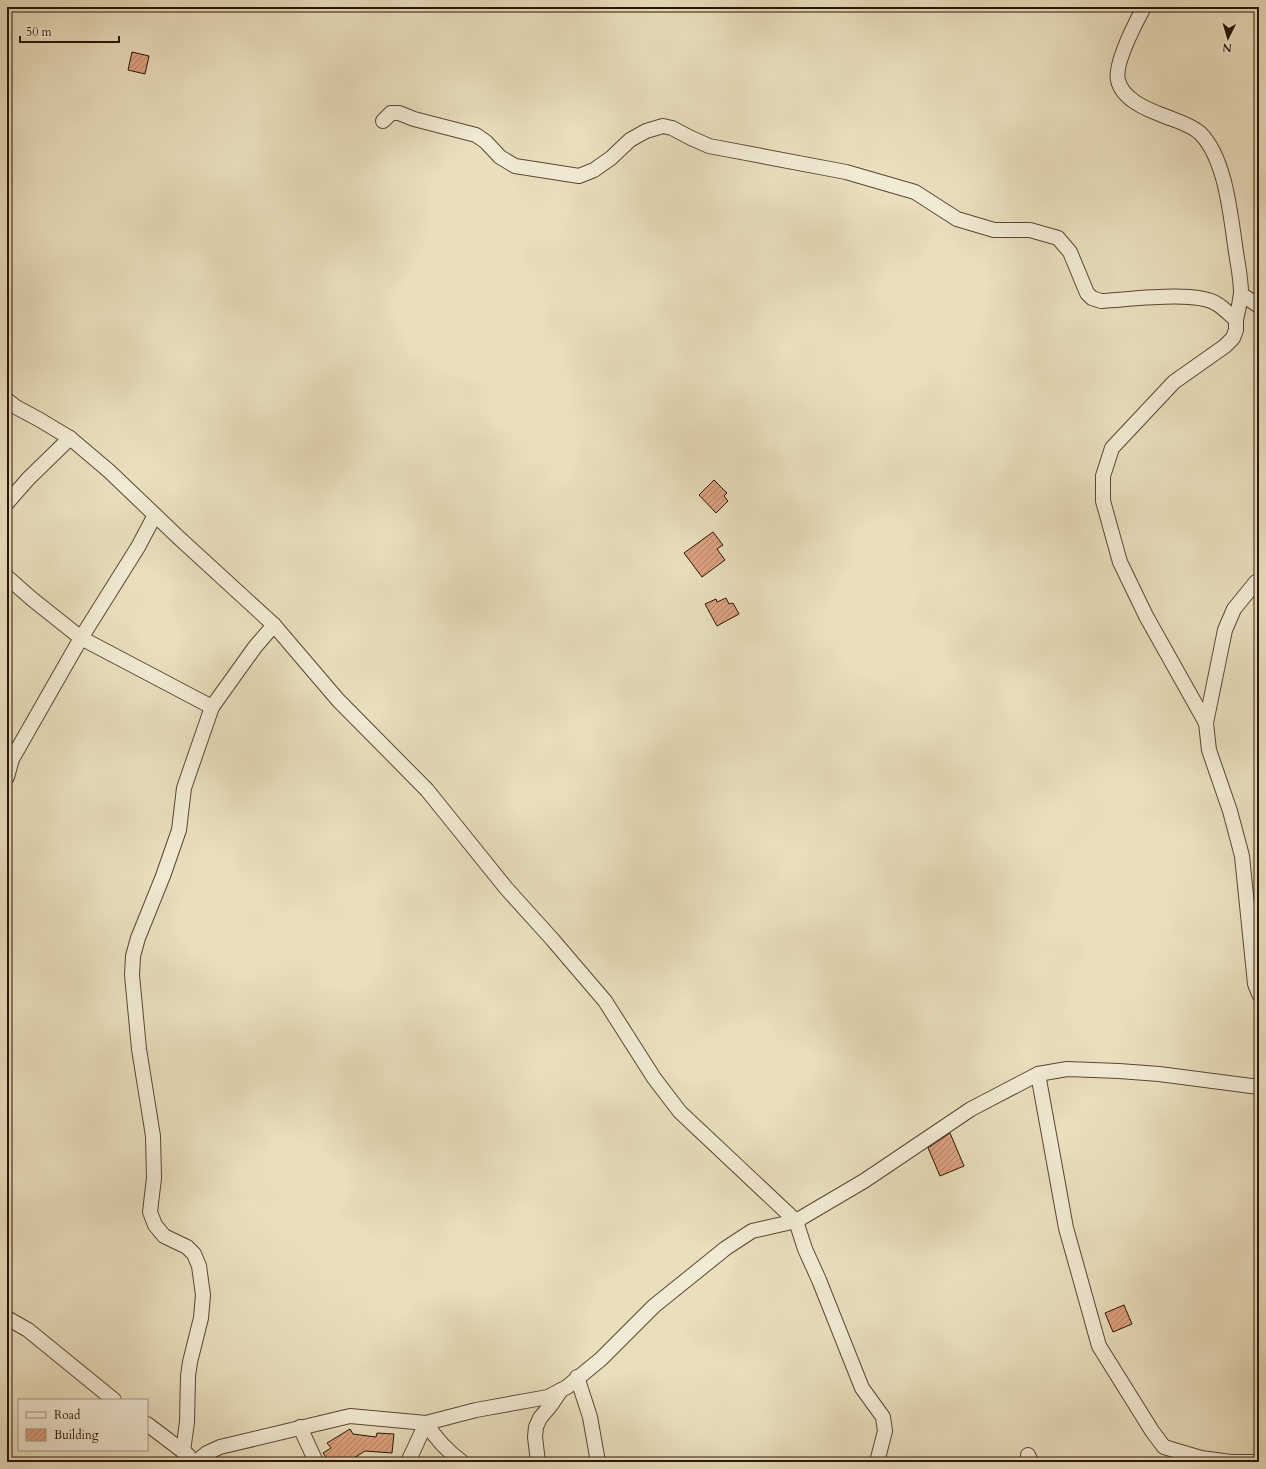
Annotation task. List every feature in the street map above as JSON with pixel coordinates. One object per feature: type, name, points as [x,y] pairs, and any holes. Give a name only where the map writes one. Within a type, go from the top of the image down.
[{"type":"street","points":[[1144,7],[1126,46],[1117,72],[1118,81],[1122,90],[1133,100],[1150,110],[1187,125],[1199,132],[1210,144],[1227,194],[1240,277],[1241,294],[1234,338],[1174,382],[1112,448],[1103,476],[1104,501],[1120,562],[1146,616],[1206,724]]},
{"type":"street","points":[[383,121],[391,113],[399,113],[414,119],[476,136],[486,142],[500,157],[515,166],[579,176],[594,170],[611,158],[630,140],[646,131],[663,126],[672,128],[709,146],[846,172],[914,192],[957,219],[994,230],[1030,230],[1058,238],[1070,252],[1087,293],[1092,298],[1101,301],[1160,297],[1208,300],[1217,304],[1236,320]]},
{"type":"street","points":[[1241,294],[1259,306]]},
{"type":"street","points":[[7,400],[16,407],[70,438],[109,471],[155,516],[274,626],[338,700],[427,790],[506,888],[605,1001],[654,1078],[680,1112],[796,1221],[805,1249],[862,1388],[883,1417],[885,1432],[877,1462]]},
{"type":"street","points":[[7,503],[28,479],[70,438]]},
{"type":"street","points":[[7,777],[10,757],[81,638],[138,547],[155,516]]},
{"type":"street","points":[[7,577],[81,638],[212,707]]},
{"type":"street","points":[[1259,581],[1256,582],[1234,609],[1225,630],[1206,724],[1209,750],[1230,811],[1242,856],[1255,984],[1259,994]]},
{"type":"street","points":[[183,1451],[187,1422],[188,1376],[201,1318],[203,1295],[199,1266],[194,1254],[187,1247],[164,1236],[155,1225],[150,1212],[154,1178],[153,1136],[139,1050],[132,975],[135,948],[179,830],[184,788],[212,707],[255,648],[274,626]]},
{"type":"street","points":[[148,1425],[196,1462],[207,1453],[220,1447],[350,1416],[426,1423],[476,1410],[548,1397],[561,1390],[601,1358],[654,1306],[726,1248],[752,1231],[796,1221],[864,1181],[971,1110],[1038,1074],[1066,1069],[1119,1071],[1159,1074],[1259,1087]]},
{"type":"street","points":[[1038,1074],[1066,1228],[1099,1346],[1152,1431],[1164,1447],[1201,1458],[1231,1462],[1257,1462]]},
{"type":"street","points":[[7,1318],[28,1330],[113,1399]]},
{"type":"street","points":[[577,1377],[590,1417],[598,1462]]},
{"type":"street","points":[[538,1462],[536,1427],[540,1418],[561,1390]]},
{"type":"street","points":[[408,1462],[426,1423]]},
{"type":"street","points":[[426,1423],[434,1435],[450,1453],[462,1462]]},
{"type":"street","points":[[300,1427],[316,1462]]},
{"type":"building","points":[[132,52],[149,56],[145,74],[128,70]]},
{"type":"building","points":[[714,480],[727,493],[724,496],[728,501],[716,513],[699,495]]},
{"type":"building","points":[[713,532],[723,545],[717,549],[725,560],[702,577],[684,553]]},
{"type":"building","points":[[726,598],[729,604],[733,603],[739,614],[717,626],[705,604],[716,599],[717,602]]},
{"type":"building","points":[[950,1133],[964,1166],[940,1176],[928,1148]]},
{"type":"building","points":[[1124,1305],[1132,1324],[1113,1332],[1105,1313]]},
{"type":"building","points":[[350,1429],[353,1434],[376,1437],[377,1433],[394,1434],[392,1453],[365,1451],[348,1462],[329,1462],[323,1453],[331,1448],[327,1443]]}]
